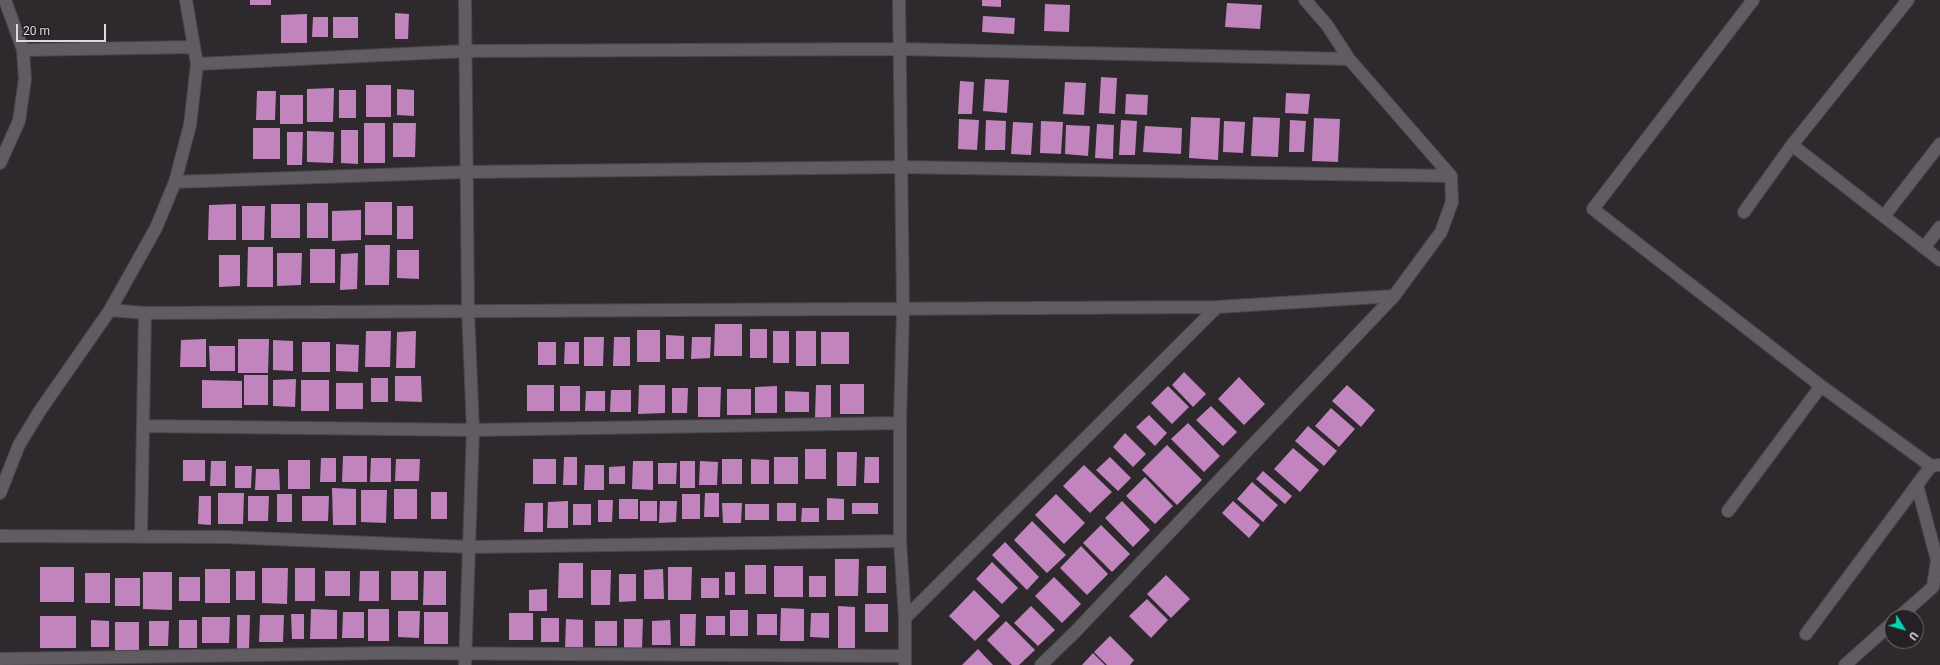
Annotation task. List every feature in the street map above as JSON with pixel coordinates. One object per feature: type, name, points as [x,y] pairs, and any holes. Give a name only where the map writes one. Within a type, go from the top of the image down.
[{"type":"street","points":[[0,163],[19,121],[25,79],[24,50],[5,0]]},
{"type":"street","points":[[0,493],[19,445],[39,412],[110,310],[156,228],[175,182],[190,125],[197,64],[186,0]]},
{"type":"street","points":[[465,0],[468,310],[473,430],[465,659]]},
{"type":"street","points":[[0,659],[226,654],[465,659],[905,661],[905,618],[900,541],[900,423],[903,308],[899,0]]},
{"type":"street","points":[[1041,665],[1075,632],[1394,296],[1441,232],[1452,202],[1451,176],[1349,60],[1327,25],[1305,0]]},
{"type":"street","points":[[1753,0],[1593,209],[1821,386],[1935,466],[1917,484],[1806,634]]},
{"type":"street","points":[[1744,212],[1792,146],[1908,0]]},
{"type":"street","points":[[24,50],[193,47]]},
{"type":"street","points":[[197,64],[466,51],[900,49],[1349,60]]},
{"type":"street","points":[[1884,216],[1940,144]]},
{"type":"street","points":[[1792,146],[1940,260]]},
{"type":"street","points":[[175,182],[466,172],[901,167],[1451,176]]},
{"type":"street","points":[[1924,248],[1940,227]]},
{"type":"street","points":[[110,310],[145,313],[1217,307],[1394,296]]},
{"type":"street","points":[[905,618],[1217,307]]},
{"type":"street","points":[[142,535],[145,313]]},
{"type":"street","points":[[1728,511],[1821,386]]},
{"type":"street","points":[[143,426],[473,430],[900,423]]},
{"type":"street","points":[[1908,609],[1933,587],[1937,560],[1917,484]]},
{"type":"street","points":[[0,536],[142,535],[470,547],[900,541]]},
{"type":"street","points":[[1845,665],[1884,630]]},
{"type":"building","points":[[250,0],[271,0],[271,5],[250,5]]},
{"type":"building","points":[[982,0],[1001,0],[1001,7],[982,6]]},
{"type":"building","points":[[1227,3],[1262,5],[1260,29],[1225,27]]},
{"type":"building","points":[[1045,4],[1070,5],[1069,32],[1044,31]]},
{"type":"building","points":[[395,13],[409,14],[408,39],[395,39]]},
{"type":"building","points":[[307,14],[307,43],[281,43],[281,15]]},
{"type":"building","points":[[983,16],[1015,18],[1014,34],[982,32]]},
{"type":"building","points":[[313,17],[328,17],[328,37],[312,37]]},
{"type":"building","points":[[333,17],[358,17],[358,38],[333,38]]},
{"type":"building","points":[[1101,77],[1117,78],[1115,114],[1099,113]]},
{"type":"building","points":[[985,79],[1009,80],[1007,113],[983,111]]},
{"type":"building","points":[[960,81],[974,82],[972,114],[958,114]]},
{"type":"building","points":[[1065,82],[1086,83],[1084,115],[1063,114]]},
{"type":"building","points":[[366,85],[391,85],[391,117],[366,117]]},
{"type":"building","points":[[334,88],[333,122],[307,122],[307,89]]},
{"type":"building","points":[[397,89],[414,90],[414,116],[397,115]]},
{"type":"building","points":[[339,90],[356,90],[356,118],[339,118]]},
{"type":"building","points":[[257,91],[276,91],[275,120],[256,120]]},
{"type":"building","points":[[1286,93],[1310,94],[1308,114],[1285,113]]},
{"type":"building","points":[[1126,94],[1148,95],[1147,115],[1125,114]]},
{"type":"building","points":[[280,95],[303,95],[303,124],[280,124]]},
{"type":"building","points":[[1191,117],[1220,118],[1218,160],[1189,158]]},
{"type":"building","points":[[1253,117],[1280,118],[1278,157],[1251,156]]},
{"type":"building","points":[[1314,118],[1340,119],[1338,162],[1312,161]]},
{"type":"building","points":[[959,119],[979,120],[977,150],[958,149]]},
{"type":"building","points":[[986,120],[1006,121],[1005,150],[985,150]]},
{"type":"building","points":[[1121,120],[1137,121],[1135,155],[1119,155]]},
{"type":"building","points":[[1290,120],[1306,121],[1304,152],[1289,152]]},
{"type":"building","points":[[1041,121],[1063,122],[1061,154],[1040,153]]},
{"type":"building","points":[[1224,121],[1245,122],[1243,153],[1223,152]]},
{"type":"building","points":[[1013,122],[1033,123],[1031,155],[1011,154]]},
{"type":"building","points":[[364,123],[385,123],[385,163],[364,163]]},
{"type":"building","points":[[393,123],[416,123],[415,157],[393,157]]},
{"type":"building","points":[[1097,124],[1114,125],[1113,159],[1095,158]]},
{"type":"building","points":[[1066,125],[1090,126],[1088,156],[1065,154]]},
{"type":"building","points":[[1145,126],[1182,128],[1181,154],[1143,152]]},
{"type":"building","points":[[253,128],[280,128],[280,159],[253,159]]},
{"type":"building","points":[[341,130],[358,130],[358,164],[341,163]]},
{"type":"building","points":[[307,131],[334,132],[333,163],[307,162]]},
{"type":"building","points":[[287,132],[303,132],[302,165],[287,165]]},
{"type":"building","points":[[365,202],[392,202],[392,235],[365,235]]},
{"type":"building","points":[[307,203],[328,203],[328,238],[307,238]]},
{"type":"building","points":[[236,204],[236,240],[208,240],[209,205]]},
{"type":"building","points":[[271,204],[300,204],[300,238],[271,238]]},
{"type":"building","points":[[242,206],[265,206],[264,240],[242,240]]},
{"type":"building","points":[[397,206],[413,206],[413,239],[397,239]]},
{"type":"building","points":[[361,210],[361,240],[332,241],[332,211]]},
{"type":"building","points":[[365,245],[390,245],[389,285],[365,285]]},
{"type":"building","points":[[248,247],[273,247],[273,287],[247,287]]},
{"type":"building","points":[[310,249],[335,249],[335,283],[310,283]]},
{"type":"building","points":[[397,250],[419,250],[419,279],[397,278]]},
{"type":"building","points":[[277,253],[302,253],[301,285],[277,286]]},
{"type":"building","points":[[358,253],[357,289],[340,290],[341,254]]},
{"type":"building","points":[[219,255],[240,255],[240,286],[219,287]]},
{"type":"building","points":[[715,324],[742,324],[742,356],[714,356]]},
{"type":"building","points":[[750,329],[767,329],[767,358],[750,358]]},
{"type":"building","points":[[637,330],[660,330],[660,362],[637,362]]},
{"type":"building","points":[[366,331],[391,331],[390,367],[365,367]]},
{"type":"building","points":[[416,331],[415,368],[396,368],[397,332]]},
{"type":"building","points":[[773,331],[789,331],[789,363],[773,363]]},
{"type":"building","points":[[796,331],[816,331],[816,366],[796,366]]},
{"type":"building","points":[[821,332],[849,332],[849,364],[821,364]]},
{"type":"building","points":[[666,335],[684,336],[684,359],[666,359]]},
{"type":"building","points":[[584,337],[604,337],[603,366],[584,366]]},
{"type":"building","points":[[614,337],[630,337],[630,366],[613,366]]},
{"type":"building","points":[[692,337],[711,337],[710,358],[691,359]]},
{"type":"building","points":[[206,339],[206,367],[180,367],[181,340]]},
{"type":"building","points":[[238,339],[269,339],[268,373],[238,373]]},
{"type":"building","points":[[273,340],[293,341],[293,371],[273,370]]},
{"type":"building","points":[[302,342],[330,342],[330,372],[302,372]]},
{"type":"building","points":[[538,342],[556,342],[556,365],[538,365]]},
{"type":"building","points":[[565,342],[579,342],[579,364],[564,364]]},
{"type":"building","points":[[336,344],[359,345],[358,372],[336,371]]},
{"type":"building","points":[[209,346],[235,346],[235,371],[210,371]]},
{"type":"building","points":[[1184,372],[1206,394],[1193,407],[1172,385]]},
{"type":"building","points":[[244,375],[268,375],[268,405],[244,405]]},
{"type":"building","points":[[395,376],[421,376],[422,402],[395,401]]},
{"type":"building","points":[[1239,377],[1265,404],[1244,425],[1218,399]]},
{"type":"building","points":[[371,378],[388,378],[388,402],[371,402]]},
{"type":"building","points":[[296,379],[295,407],[273,406],[273,380]]},
{"type":"building","points":[[202,380],[242,381],[242,408],[202,408]]},
{"type":"building","points":[[301,380],[329,380],[329,411],[301,411]]},
{"type":"building","points":[[336,383],[363,383],[363,409],[336,409]]},
{"type":"building","points":[[840,384],[864,384],[864,414],[840,414]]},
{"type":"building","points":[[527,385],[554,385],[554,411],[527,411]]},
{"type":"building","points":[[639,385],[665,385],[665,413],[638,414]]},
{"type":"building","points":[[816,385],[831,385],[831,418],[815,418]]},
{"type":"building","points":[[1347,385],[1375,410],[1361,427],[1332,401]]},
{"type":"building","points":[[560,386],[580,386],[580,411],[560,411]]},
{"type":"building","points":[[777,386],[777,413],[755,413],[755,387]]},
{"type":"building","points":[[1168,386],[1189,407],[1172,424],[1151,403]]},
{"type":"building","points":[[698,387],[721,387],[720,417],[698,417]]},
{"type":"building","points":[[672,388],[688,388],[687,413],[672,413]]},
{"type":"building","points":[[727,389],[751,389],[751,415],[727,415]]},
{"type":"building","points":[[611,390],[631,390],[631,412],[610,412]]},
{"type":"building","points":[[586,391],[605,391],[605,411],[585,411]]},
{"type":"building","points":[[785,391],[809,392],[809,412],[785,412]]},
{"type":"building","points":[[1211,406],[1237,432],[1223,446],[1196,420]]},
{"type":"building","points":[[1331,408],[1355,429],[1339,447],[1315,426]]},
{"type":"building","points":[[1149,415],[1167,433],[1155,446],[1136,427]]},
{"type":"building","points":[[1188,423],[1220,456],[1204,472],[1171,439]]},
{"type":"building","points":[[1308,426],[1337,451],[1324,466],[1295,441]]},
{"type":"building","points":[[1125,433],[1146,454],[1133,467],[1113,447]]},
{"type":"building","points":[[1167,445],[1202,480],[1177,505],[1142,470]]},
{"type":"building","points":[[1293,448],[1319,470],[1300,492],[1274,469]]},
{"type":"building","points":[[805,449],[826,449],[826,479],[805,479]]},
{"type":"building","points":[[837,452],[857,452],[856,486],[837,486]]},
{"type":"building","points":[[343,456],[367,456],[367,482],[342,482]]},
{"type":"building","points":[[564,457],[577,457],[577,485],[563,485]]},
{"type":"building","points":[[774,457],[798,457],[798,484],[774,484]]},
{"type":"building","points":[[865,457],[879,457],[879,483],[864,483]]},
{"type":"building","points":[[1110,457],[1131,478],[1118,491],[1096,470]]},
{"type":"building","points":[[321,458],[336,458],[336,482],[320,482]]},
{"type":"building","points":[[371,458],[391,458],[391,482],[370,482]]},
{"type":"building","points":[[396,459],[420,459],[419,481],[395,481]]},
{"type":"building","points":[[533,459],[556,459],[556,484],[533,484]]},
{"type":"building","points":[[722,459],[742,459],[742,484],[722,484]]},
{"type":"building","points":[[751,459],[769,460],[769,484],[751,484]]},
{"type":"building","points":[[183,460],[205,460],[205,481],[183,481]]},
{"type":"building","points":[[288,460],[310,460],[310,489],[288,489]]},
{"type":"building","points":[[211,461],[226,461],[226,486],[210,486]]},
{"type":"building","points":[[633,461],[653,461],[653,490],[632,489]]},
{"type":"building","points":[[680,461],[695,461],[695,488],[680,488]]},
{"type":"building","points":[[700,461],[718,462],[717,485],[699,485]]},
{"type":"building","points":[[658,463],[677,463],[676,484],[658,484]]},
{"type":"building","points":[[585,465],[604,465],[604,490],[584,490]]},
{"type":"building","points":[[1084,465],[1112,492],[1090,513],[1063,486]]},
{"type":"building","points":[[235,466],[252,466],[251,488],[235,488]]},
{"type":"building","points":[[625,466],[625,484],[609,484],[609,467]]},
{"type":"building","points":[[256,469],[279,469],[280,490],[255,490]]},
{"type":"building","points":[[1263,471],[1292,496],[1285,504],[1256,479]]},
{"type":"building","points":[[1145,477],[1173,506],[1155,524],[1126,496]]},
{"type":"building","points":[[1252,482],[1278,505],[1263,522],[1237,499]]},
{"type":"building","points":[[332,488],[356,489],[356,525],[333,525]]},
{"type":"building","points":[[394,489],[417,489],[417,519],[394,519]]},
{"type":"building","points":[[361,490],[387,490],[386,523],[361,522]]},
{"type":"building","points":[[431,492],[447,492],[447,519],[431,519]]},
{"type":"building","points":[[218,493],[244,493],[243,524],[218,524]]},
{"type":"building","points":[[705,493],[719,493],[719,517],[704,517]]},
{"type":"building","points":[[277,494],[292,494],[292,522],[277,522]]},
{"type":"building","points":[[682,494],[700,494],[700,519],[682,519]]},
{"type":"building","points":[[1056,494],[1085,523],[1064,544],[1035,515]]},
{"type":"building","points":[[199,496],[211,496],[211,525],[198,524]]},
{"type":"building","points":[[248,496],[269,496],[268,521],[248,521]]},
{"type":"building","points":[[302,496],[329,496],[328,521],[302,521]]},
{"type":"building","points":[[827,498],[844,499],[844,520],[827,520]]},
{"type":"building","points":[[619,499],[638,499],[638,519],[619,519]]},
{"type":"building","points":[[598,500],[613,500],[612,522],[598,522]]},
{"type":"building","points":[[568,501],[568,528],[547,528],[548,502]]},
{"type":"building","points":[[640,501],[657,501],[657,521],[640,521]]},
{"type":"building","points":[[660,501],[677,501],[676,522],[659,523]]},
{"type":"building","points":[[1122,501],[1150,530],[1133,547],[1105,518]]},
{"type":"building","points":[[1233,501],[1260,525],[1249,538],[1222,513]]},
{"type":"building","points":[[525,503],[543,503],[543,532],[524,532]]},
{"type":"building","points":[[722,503],[742,503],[741,523],[723,523]]},
{"type":"building","points":[[777,503],[796,503],[796,521],[777,521]]},
{"type":"building","points":[[852,503],[878,503],[878,514],[852,514]]},
{"type":"building","points":[[573,504],[591,504],[591,525],[573,525]]},
{"type":"building","points":[[745,504],[769,504],[769,520],[745,520]]},
{"type":"building","points":[[802,508],[819,508],[819,522],[801,522]]},
{"type":"building","points":[[1032,521],[1066,555],[1047,573],[1014,540]]},
{"type":"building","points":[[1101,525],[1130,554],[1112,572],[1083,543]]},
{"type":"building","points":[[1005,542],[1039,577],[1027,590],[992,555]]},
{"type":"building","points":[[1081,546],[1108,574],[1087,595],[1060,568]]},
{"type":"building","points":[[835,559],[859,559],[858,596],[835,596]]},
{"type":"building","points":[[992,562],[1018,588],[1002,604],[976,579]]},
{"type":"building","points":[[559,563],[583,563],[583,598],[558,598]]},
{"type":"building","points":[[745,565],[766,565],[766,594],[745,594]]},
{"type":"building","points":[[774,566],[803,566],[803,597],[774,597]]},
{"type":"building","points":[[867,566],[886,566],[886,593],[867,593]]},
{"type":"building","points":[[40,567],[74,567],[74,602],[40,602]]},
{"type":"building","points":[[668,567],[692,567],[691,600],[668,600]]},
{"type":"building","points":[[262,568],[288,568],[287,604],[262,603]]},
{"type":"building","points":[[295,568],[315,568],[315,601],[295,601]]},
{"type":"building","points":[[205,569],[230,569],[230,603],[205,603]]},
{"type":"building","points":[[663,569],[664,599],[644,599],[644,570]]},
{"type":"building","points":[[591,570],[611,570],[610,605],[591,605]]},
{"type":"building","points":[[236,571],[255,571],[255,600],[236,600]]},
{"type":"building","points":[[325,571],[350,571],[350,596],[325,596]]},
{"type":"building","points":[[360,571],[379,571],[379,601],[359,601]]},
{"type":"building","points":[[391,571],[418,571],[418,600],[391,600]]},
{"type":"building","points":[[424,571],[446,571],[446,605],[423,605]]},
{"type":"building","points":[[143,572],[172,572],[172,610],[143,609]]},
{"type":"building","points":[[725,572],[735,572],[735,595],[725,595]]},
{"type":"building","points":[[85,573],[110,573],[110,603],[85,603]]},
{"type":"building","points":[[619,574],[636,574],[636,601],[619,602]]},
{"type":"building","points":[[1166,575],[1190,599],[1171,618],[1147,594]]},
{"type":"building","points":[[809,576],[826,576],[826,597],[809,597]]},
{"type":"building","points":[[179,577],[200,577],[200,601],[179,601]]},
{"type":"building","points":[[1054,577],[1081,604],[1062,623],[1035,596]]},
{"type":"building","points":[[115,578],[140,578],[140,606],[115,606]]},
{"type":"building","points":[[701,578],[719,578],[719,598],[701,598]]},
{"type":"building","points":[[547,589],[547,611],[529,611],[529,590]]},
{"type":"building","points":[[974,590],[1000,616],[975,641],[949,616]]},
{"type":"building","points":[[1147,599],[1168,620],[1151,638],[1129,616]]},
{"type":"building","points":[[865,604],[888,604],[888,632],[865,632]]},
{"type":"building","points":[[838,606],[855,607],[855,648],[838,648]]},
{"type":"building","points":[[1031,606],[1055,630],[1038,646],[1014,623]]},
{"type":"building","points":[[781,608],[804,609],[804,641],[780,641]]},
{"type":"building","points":[[311,609],[337,610],[337,639],[310,639]]},
{"type":"building","points":[[368,609],[389,609],[389,641],[368,641]]},
{"type":"building","points":[[730,610],[748,610],[748,636],[730,636]]},
{"type":"building","points":[[398,611],[420,611],[419,638],[398,637]]},
{"type":"building","points":[[343,612],[364,612],[364,638],[342,638]]},
{"type":"building","points":[[424,612],[448,612],[448,644],[424,644]]},
{"type":"building","points":[[509,613],[533,613],[533,640],[509,640]]},
{"type":"building","points":[[811,613],[829,613],[829,638],[810,637]]},
{"type":"building","points":[[291,614],[304,614],[304,639],[292,639]]},
{"type":"building","points":[[680,614],[696,614],[695,646],[680,646]]},
{"type":"building","points":[[757,614],[777,614],[777,635],[757,635]]},
{"type":"building","points":[[237,615],[250,615],[249,649],[237,649]]},
{"type":"building","points":[[260,615],[284,615],[283,642],[259,642]]},
{"type":"building","points":[[40,616],[76,616],[76,648],[40,648]]},
{"type":"building","points":[[706,616],[725,616],[725,635],[706,635]]},
{"type":"building","points":[[202,617],[230,617],[229,643],[202,643]]},
{"type":"building","points":[[541,618],[559,618],[559,642],[541,642]]},
{"type":"building","points":[[566,619],[583,620],[583,650],[565,649]]},
{"type":"building","points":[[624,619],[643,619],[642,648],[624,648]]},
{"type":"building","points":[[91,620],[109,621],[109,647],[91,647]]},
{"type":"building","points":[[179,620],[197,620],[197,648],[179,648]]},
{"type":"building","points":[[670,620],[671,645],[652,645],[652,621]]},
{"type":"building","points":[[149,621],[169,621],[168,646],[149,646]]},
{"type":"building","points":[[595,621],[617,621],[617,646],[595,646]]},
{"type":"building","points":[[1006,621],[1035,650],[1019,665],[1012,665],[987,640]]},
{"type":"building","points":[[115,622],[139,622],[139,652],[115,652]]},
{"type":"building","points":[[1110,636],[1134,660],[1130,665],[1107,665],[1094,652]]},
{"type":"building","points":[[978,649],[993,665],[962,665]]},
{"type":"building","points":[[1093,653],[1105,665],[1082,665]]}]
